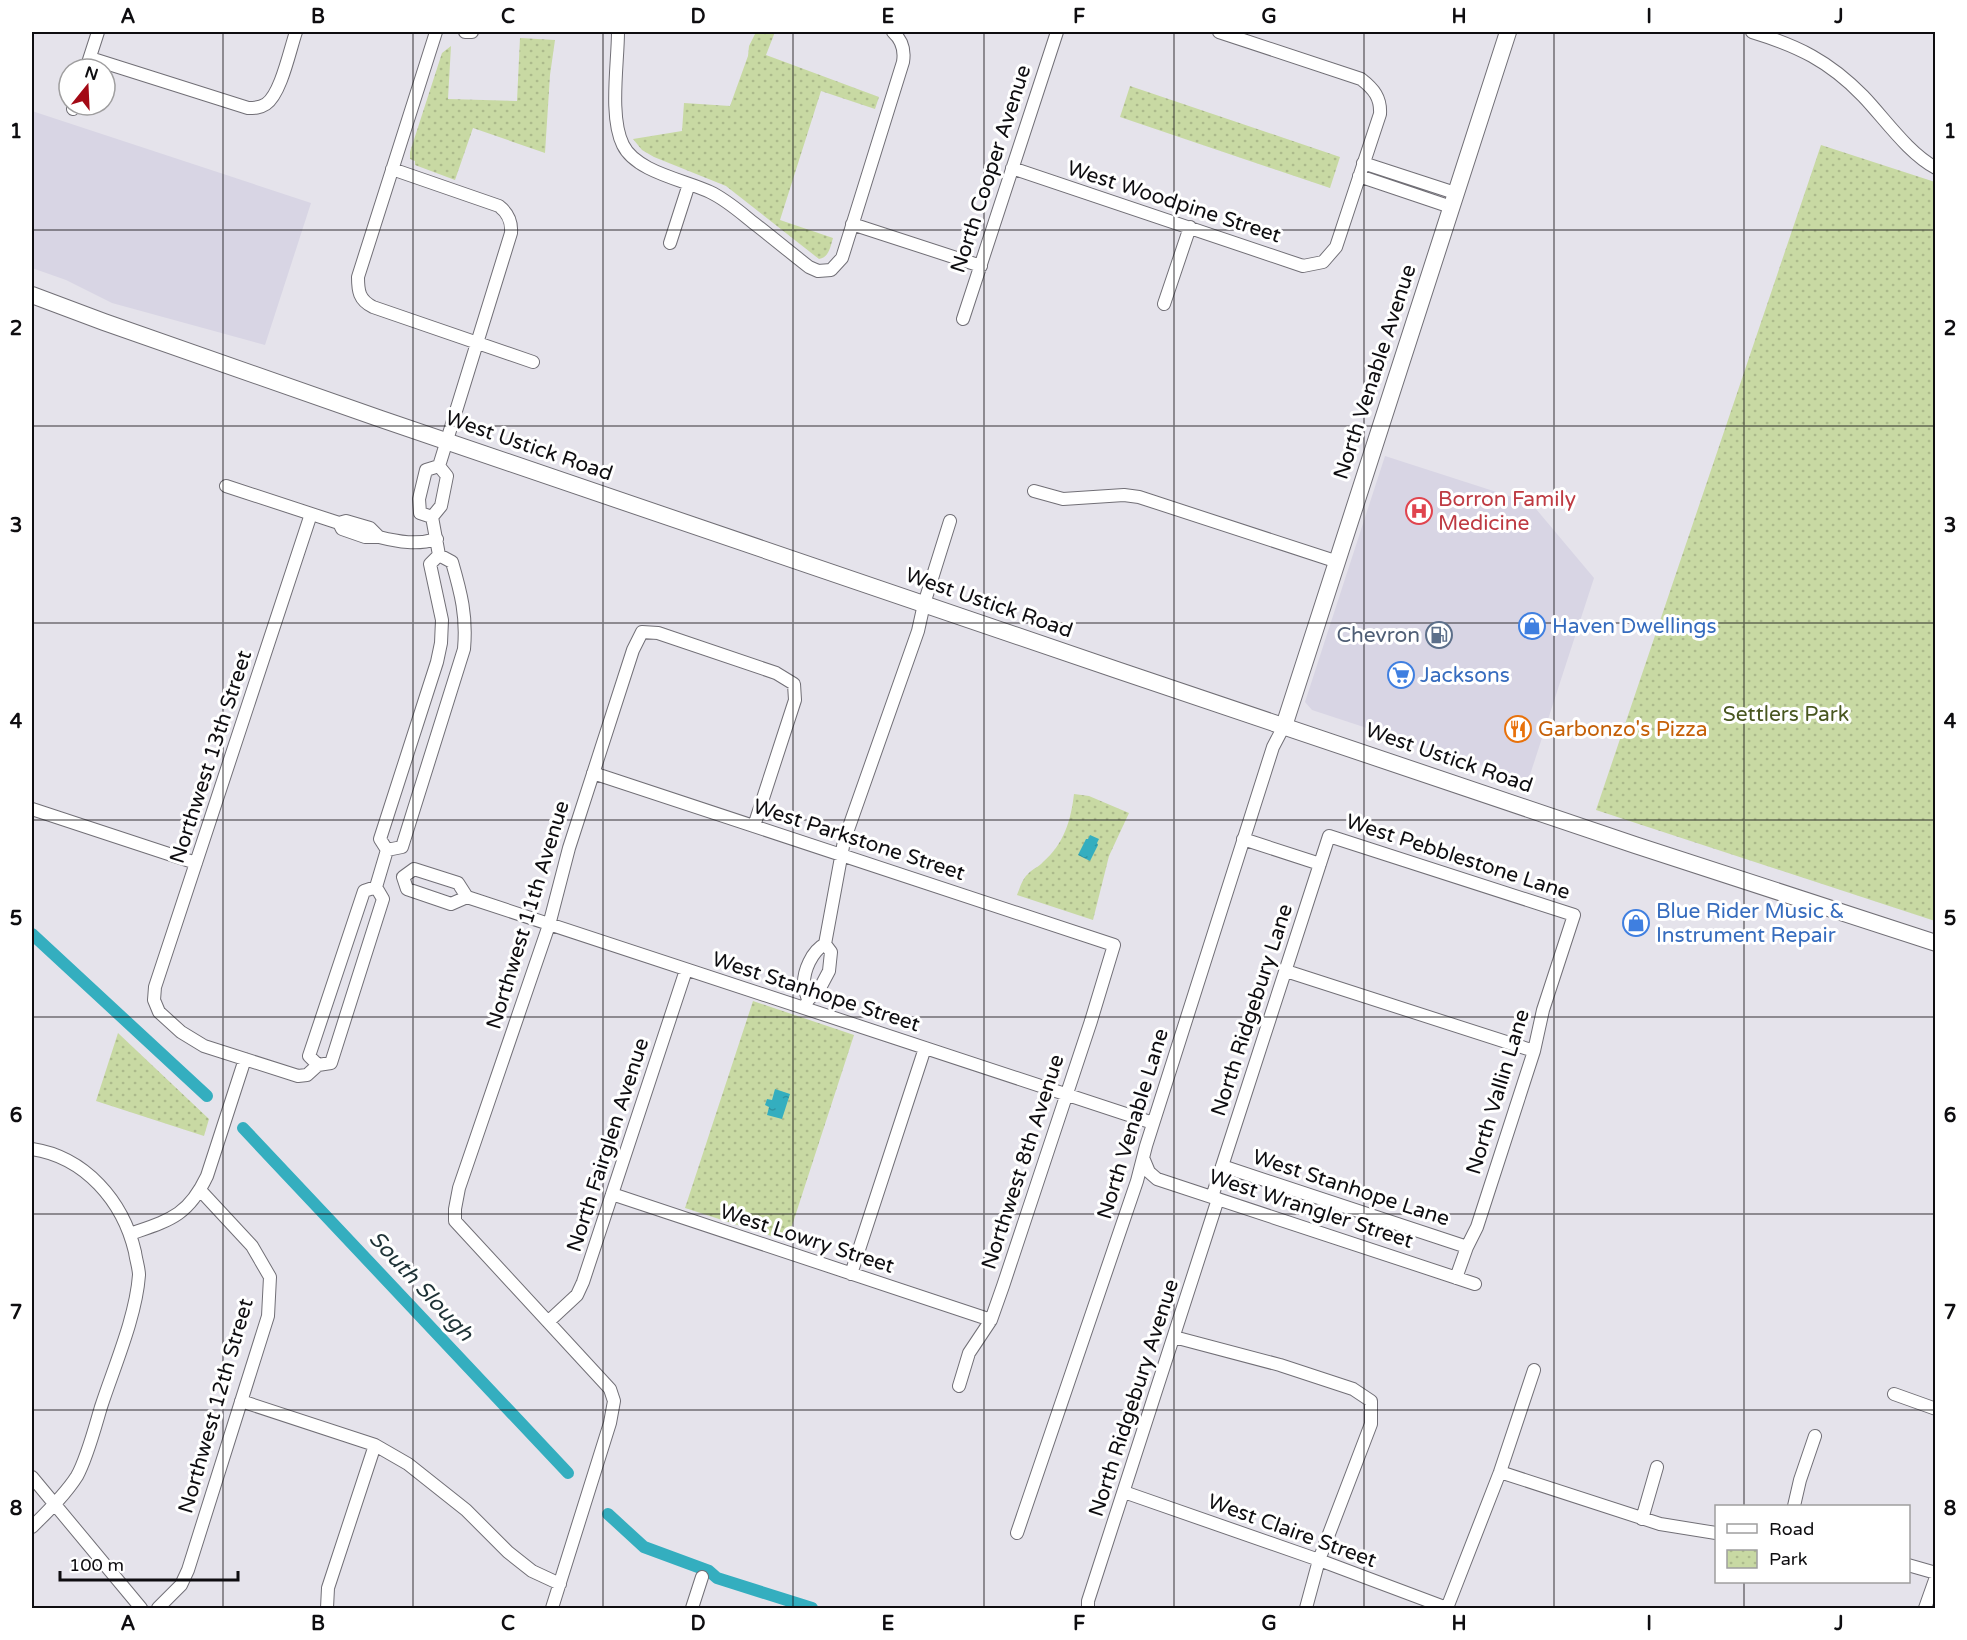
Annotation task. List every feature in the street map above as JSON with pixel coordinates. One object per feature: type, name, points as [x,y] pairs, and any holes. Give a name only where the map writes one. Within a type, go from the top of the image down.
[{"type":"main road","name":"North Venable Avenue","points":[[1284,726],[1508,32]]},
{"type":"main road","name":"West Ustick Road","points":[[32,295],[446,441],[924,604],[1635,845],[1935,943]]},
{"type":"street","points":[[90,57],[98,32]]},
{"type":"street","points":[[117,72],[248,108],[258,108],[267,103],[276,91],[296,32]]},
{"type":"street","points":[[436,32],[358,277],[360,298],[372,307],[533,362]]},
{"type":"street","points":[[465,32],[472,32]]},
{"type":"street","points":[[618,32],[615,116],[624,148],[648,168],[710,192],[726,201],[809,267],[818,271],[831,270],[842,258],[903,62],[903,46],[893,32]]},
{"type":"street","name":"North Cooper Avenue","points":[[963,319],[1057,32]]},
{"type":"street","points":[[1219,32],[1252,37],[1361,79],[1377,95],[1380,114],[1359,176],[1453,200]]},
{"type":"street","points":[[1752,32],[1803,50],[1837,71],[1917,155],[1935,168]]},
{"type":"street","points":[[1363,163],[1453,200]]},
{"type":"street","name":"West Woodpine Street","points":[[1012,168],[1303,266],[1323,262],[1336,247],[1359,176]]},
{"type":"street","points":[[392,169],[499,206],[510,218],[511,233],[439,466]]},
{"type":"street","points":[[670,243],[689,184]]},
{"type":"street","points":[[852,224],[981,266]]},
{"type":"street","points":[[1164,304],[1190,227]]},
{"type":"street","points":[[432,517],[420,513],[419,499],[426,470],[439,466]]},
{"type":"street","points":[[387,850],[402,847],[464,649],[466,626],[462,597],[452,562],[440,555],[432,517],[441,506],[447,476],[439,466]]},
{"type":"street","points":[[226,486],[339,523],[342,529],[365,537],[425,543],[436,539]]},
{"type":"street","points":[[1034,491],[1063,499],[1124,495],[1139,497],[1338,562]]},
{"type":"street","name":"Northwest 13th Street","points":[[244,1059],[204,1046],[181,1032],[159,1012],[154,1000],[155,987],[311,514]]},
{"type":"street","points":[[807,1004],[820,988],[829,971],[831,952],[825,944],[844,841],[918,631],[950,521]]},
{"type":"street","points":[[130,1234],[161,1223],[184,1211],[200,1190],[207,1176],[244,1059],[298,1076],[307,1076],[318,1065],[331,1063],[383,899],[376,887],[387,850],[380,839],[441,644],[442,620],[430,564],[440,555]]},
{"type":"street","name":"Northwest 11th Avenue","points":[[549,1321],[455,1221],[455,1209],[459,1188],[549,925],[569,848],[593,773],[633,650],[642,632],[658,633],[776,673],[794,684],[795,700],[754,826]]},
{"type":"street","name":"North Venable Lane","points":[[1017,1533],[1144,1160],[1153,1123],[1273,747],[1284,726]]},
{"type":"street","name":"West Parkstone Street","points":[[593,773],[1114,945]]},
{"type":"street","points":[[32,809],[196,863]]},
{"type":"street","name":"North Ridgebury Lane","points":[[1215,1198],[1222,1166],[1329,836]]},
{"type":"street","name":"West Pebblestone Lane","points":[[1329,836],[1574,915]]},
{"type":"street","points":[[1243,839],[1320,864]]},
{"type":"street","name":"West Stanhope Street","points":[[403,878],[414,869],[458,883],[467,897],[686,970],[807,1004],[925,1048],[1153,1123]]},
{"type":"street","name":"West Stanhope Street","points":[[381,870],[403,878]]},
{"type":"street","name":"West Stanhope Street","points":[[403,878],[407,889],[451,903],[467,897]]},
{"type":"street","points":[[318,1065],[309,1056],[364,891],[376,887]]},
{"type":"street","name":"North Vallin Lane","points":[[1456,1278],[1477,1227],[1534,1051],[1543,1010],[1574,915]]},
{"type":"street","points":[[807,1004],[804,986],[807,966],[818,948],[825,944]]},
{"type":"street","name":"Northwest 8th Avenue","points":[[959,1386],[969,1353],[991,1320],[1003,1286],[1065,1094],[1091,1022],[1114,945]]},
{"type":"street","name":"North Fairglen Avenue","points":[[549,1321],[576,1295],[583,1282],[686,970]]},
{"type":"street","points":[[1286,971],[1534,1051]]},
{"type":"street","points":[[851,1274],[925,1048]]},
{"type":"street","points":[[32,1149],[61,1157],[80,1168],[99,1184],[118,1207],[130,1234],[139,1273],[131,1313],[92,1438],[77,1475],[32,1527]]},
{"type":"street","name":"West Wrangler Street","points":[[1144,1160],[1149,1172],[1157,1179],[1475,1284]]},
{"type":"street","name":"West Stanhope Lane","points":[[1222,1166],[1467,1247]]},
{"type":"street","name":"Northwest 12th Street","points":[[158,1608],[181,1585],[188,1570],[268,1316],[270,1277],[252,1246],[200,1190]]},
{"type":"street","name":"West Lowry Street","points":[[612,1194],[991,1320]]},
{"type":"street","name":"North Ridgebury Avenue","points":[[1088,1608],[1088,1601],[1174,1337],[1215,1198]]},
{"type":"street","points":[[549,1321],[610,1389],[614,1401],[610,1423],[552,1608]]},
{"type":"street","points":[[1174,1337],[1280,1365],[1353,1389],[1371,1401],[1371,1424],[1319,1560],[1306,1608]]},
{"type":"street","points":[[1447,1608],[1500,1472],[1534,1370]]},
{"type":"street","points":[[1894,1394],[1935,1409]]},
{"type":"street","points":[[241,1401],[375,1445],[408,1464],[466,1510],[507,1552],[532,1571],[560,1584]]},
{"type":"street","points":[[1794,1505],[1815,1436]]},
{"type":"street","points":[[327,1608],[328,1588],[375,1445]]},
{"type":"street","points":[[1642,1519],[1658,1467]]},
{"type":"street","points":[[1500,1472],[1642,1519],[1673,1527],[1715,1533]]},
{"type":"street","points":[[32,1477],[141,1608]]},
{"type":"street","name":"West Claire Street","points":[[1124,1492],[1319,1560],[1447,1608]]},
{"type":"street","points":[[1910,1566],[1935,1575],[1926,1608]]},
{"type":"street","points":[[692,1608],[702,1577]]},
{"type":"shaded area","points":[[32,111],[311,203],[265,345],[112,303],[66,280],[32,268]]},
{"type":"shaded area","points":[[1385,456],[1531,503],[1594,578],[1528,781],[1312,710],[1305,702]]},
{"type":"green space","points":[[756,32],[775,32],[766,55],[879,97],[875,109],[821,91],[780,220],[833,238],[827,254],[819,259],[726,186],[654,157],[642,150],[633,139],[682,131],[684,103],[730,106],[748,56],[749,46]]},
{"type":"green space","points":[[520,38],[555,40],[550,75],[545,153],[473,128],[455,180],[415,165],[415,161],[410,159],[410,152],[442,53],[451,46],[448,99],[517,101]]},
{"type":"green space","points":[[1130,86],[1340,157],[1330,188],[1120,117]]},
{"type":"green space","name":"Settlers Park","points":[[1821,145],[1935,182],[1935,921],[1596,810]]},
{"type":"green space","points":[[1074,794],[1089,796],[1129,813],[1109,856],[1093,920],[1017,895],[1026,876],[1050,855],[1061,839],[1071,813]]},
{"type":"green space","points":[[753,1001],[854,1035],[787,1241],[685,1208]]},
{"type":"green space","points":[[118,1033],[209,1119],[204,1136],[96,1101]]},
{"type":"water","points":[[1090,835],[1099,839],[1090,861],[1078,855]]},
{"type":"water","points":[[775,1089],[790,1094],[782,1119],[767,1115],[769,1107],[765,1105],[767,1099],[772,1100]]},
{"type":"waterway","name":"South Slough","points":[[32,934],[207,1096]]},
{"type":"waterway","name":"South Slough","points":[[243,1128],[568,1473]]},
{"type":"waterway","name":"South Slough","points":[[608,1514],[644,1547],[709,1571],[717,1578],[812,1608]]},
{"type":"place","name":"Borron Family Medicine","points":[[1419,511]]},
{"type":"place","name":"Haven Dwellings","points":[[1532,626]]},
{"type":"place","name":"Chevron","points":[[1439,635]]},
{"type":"place","name":"Jacksons","points":[[1401,675]]},
{"type":"place","name":"Garbonzo's Pizza","points":[[1518,729]]},
{"type":"place","name":"Blue Rider Music & Instrument Repair","points":[[1636,923]]}]
